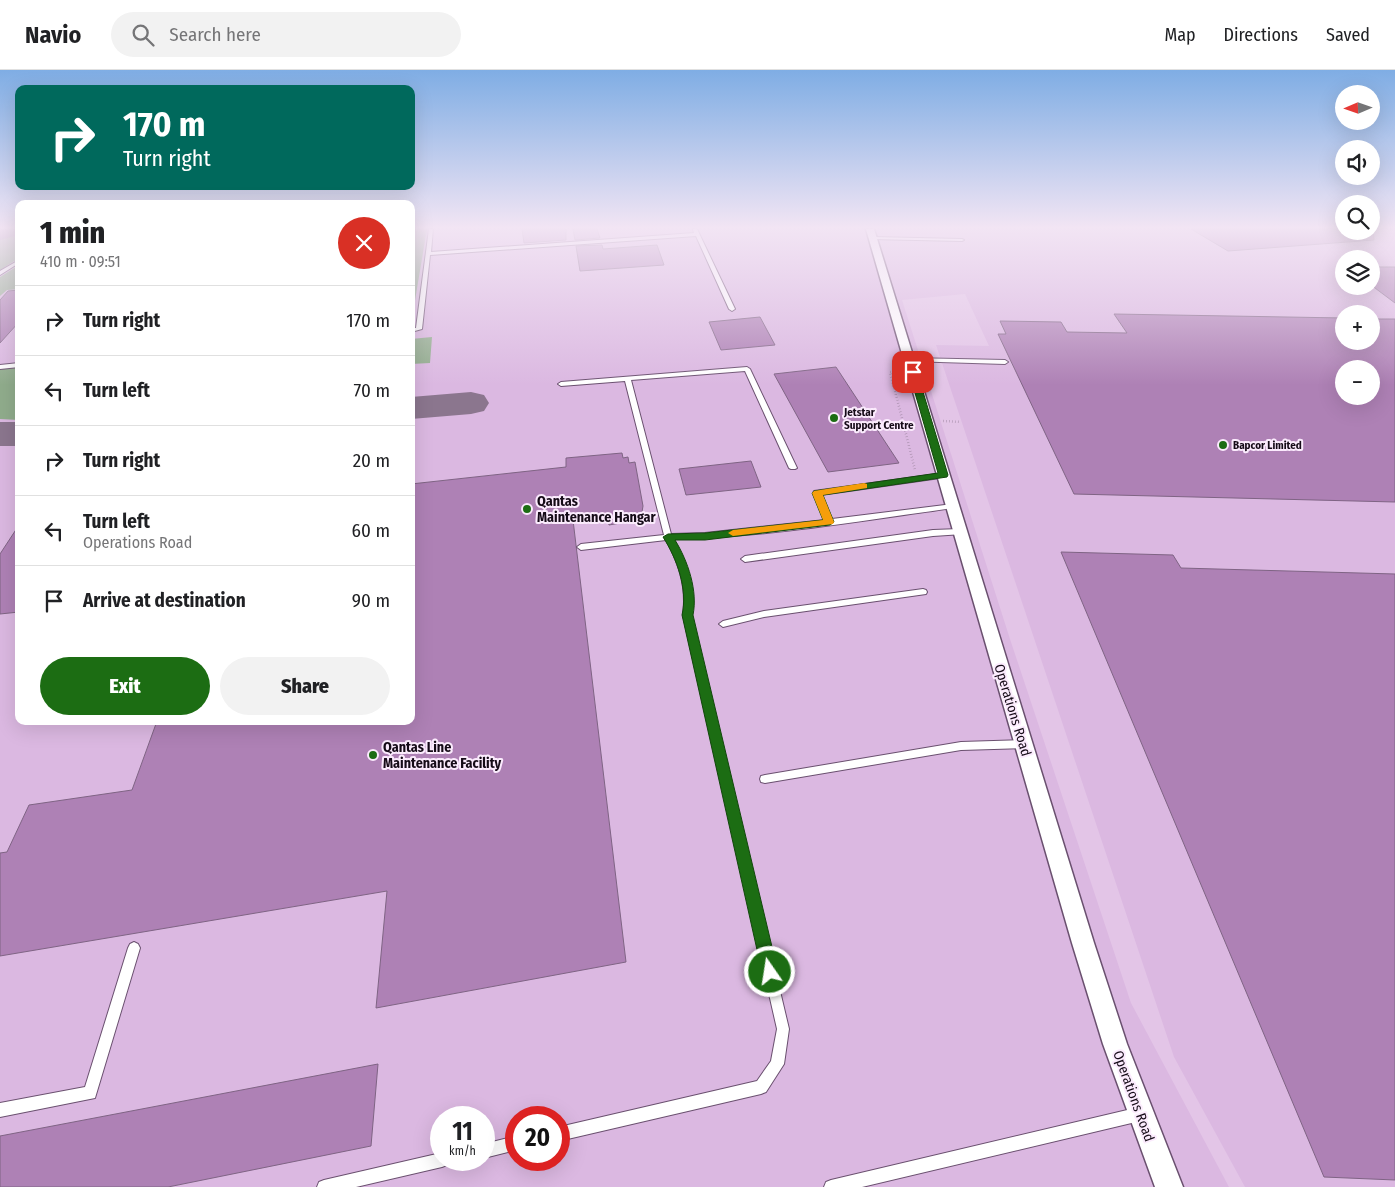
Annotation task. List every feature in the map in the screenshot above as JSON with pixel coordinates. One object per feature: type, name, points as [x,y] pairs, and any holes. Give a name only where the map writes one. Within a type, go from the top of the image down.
[{"type":"street","name":"Operations Road","points":[[886,281],[1086,952],[1140,1114],[1169,1187]]},
{"type":"lane","points":[[415,329],[418,329],[425,281]]},
{"type":"lane","points":[[719,281],[732,309]]},
{"type":"lane","points":[[909,360],[1005,362]]},
{"type":"lane","points":[[0,367],[15,365]]},
{"type":"lane","points":[[561,384],[747,370],[793,468]]},
{"type":"lane","points":[[570,1131],[761,1087],[777,1064],[783,1029],[687,615],[690,601],[688,592],[679,555],[668,537],[628,379]]},
{"type":"lane","points":[[830,522],[817,493],[944,475]]},
{"type":"lane","points":[[581,547],[668,537],[705,536],[953,506]]},
{"type":"lane","points":[[745,559],[858,545],[933,533],[960,532]]},
{"type":"lane","points":[[723,624],[764,614],[923,592]]},
{"type":"lane","points":[[765,779],[961,746],[1024,744]]},
{"type":"lane","points":[[0,1110],[90,1093],[134,948]]},
{"type":"lane","points":[[831,1187],[1140,1114]]},
{"type":"lane","points":[[324,1187],[430,1163]]},
{"type":"path","points":[[903,422],[917,479]]},
{"type":"shaded area","points":[[0,281],[15,281],[15,725],[415,725],[415,281],[1335,281],[1335,295],[1380,295],[1380,281],[1395,281],[1395,1187],[1245,1187],[1174,1057],[936,345],[989,346],[965,294],[902,300],[1009,636],[1131,1003],[1229,1187],[0,1187]]},
{"type":"green space","points":[[0,281],[15,281],[15,289],[7,290],[0,296]]},
{"type":"green space","points":[[415,281],[418,281],[415,300]]},
{"type":"green space","points":[[432,337],[430,363],[415,364],[415,339]]},
{"type":"green space","points":[[15,367],[15,420],[0,419],[0,369]]},
{"type":"building","points":[[1380,281],[1395,281],[1395,303],[1380,292]]},
{"type":"building","points":[[15,290],[15,326],[0,343],[0,300],[8,291]]},
{"type":"building","name":"Bapcor Limited","points":[[1114,314],[1335,318],[1335,350],[1380,350],[1380,319],[1395,319],[1395,502],[1074,494],[998,334],[1006,334],[1000,321],[1061,322],[1067,332],[1127,333]]},
{"type":"building","points":[[760,317],[775,345],[721,350],[709,322]]},
{"type":"building","name":"Jetstar Support Centre","points":[[836,367],[899,463],[828,472],[774,374]]},
{"type":"building","name":"Qantas Line Maintenance Facility","points":[[622,453],[623,458],[628,457],[629,463],[635,462],[643,506],[642,512],[635,519],[626,522],[609,525],[607,516],[573,520],[626,962],[376,1008],[387,891],[0,956],[0,853],[7,852],[29,805],[132,790],[156,725],[415,725],[415,484],[566,467],[566,458]]},
{"type":"building","points":[[751,461],[761,487],[686,495],[679,469]]},
{"type":"building","points":[[15,531],[15,612],[0,614],[0,554]]},
{"type":"building","points":[[1061,552],[1173,555],[1181,568],[1395,574],[1395,1180],[1324,1177]]},
{"type":"building","points":[[378,1064],[371,1146],[168,1187],[0,1187],[0,1136]]},
{"type":"taxiway","points":[[415,408],[471,403]]},
{"type":"taxiway","points":[[0,434],[15,434]]},
{"type":"slow traffic","points":[[733,533],[830,522],[817,493],[864,486]]},
{"type":"place","name":"Jetstar Support Centre","points":[[834,418]]},
{"type":"place","name":"Bapcor Limited","points":[[1223,445]]},
{"type":"place","name":"Qantas Maintenance Hangar","points":[[527,509]]},
{"type":"place","name":"Qantas Line Maintenance Facility","points":[[373,755]]},
{"type":"route","points":[[770,972],[687,615],[690,601],[687,586],[679,555],[668,537],[705,536],[830,522],[817,493],[944,475],[913,372]]}]
